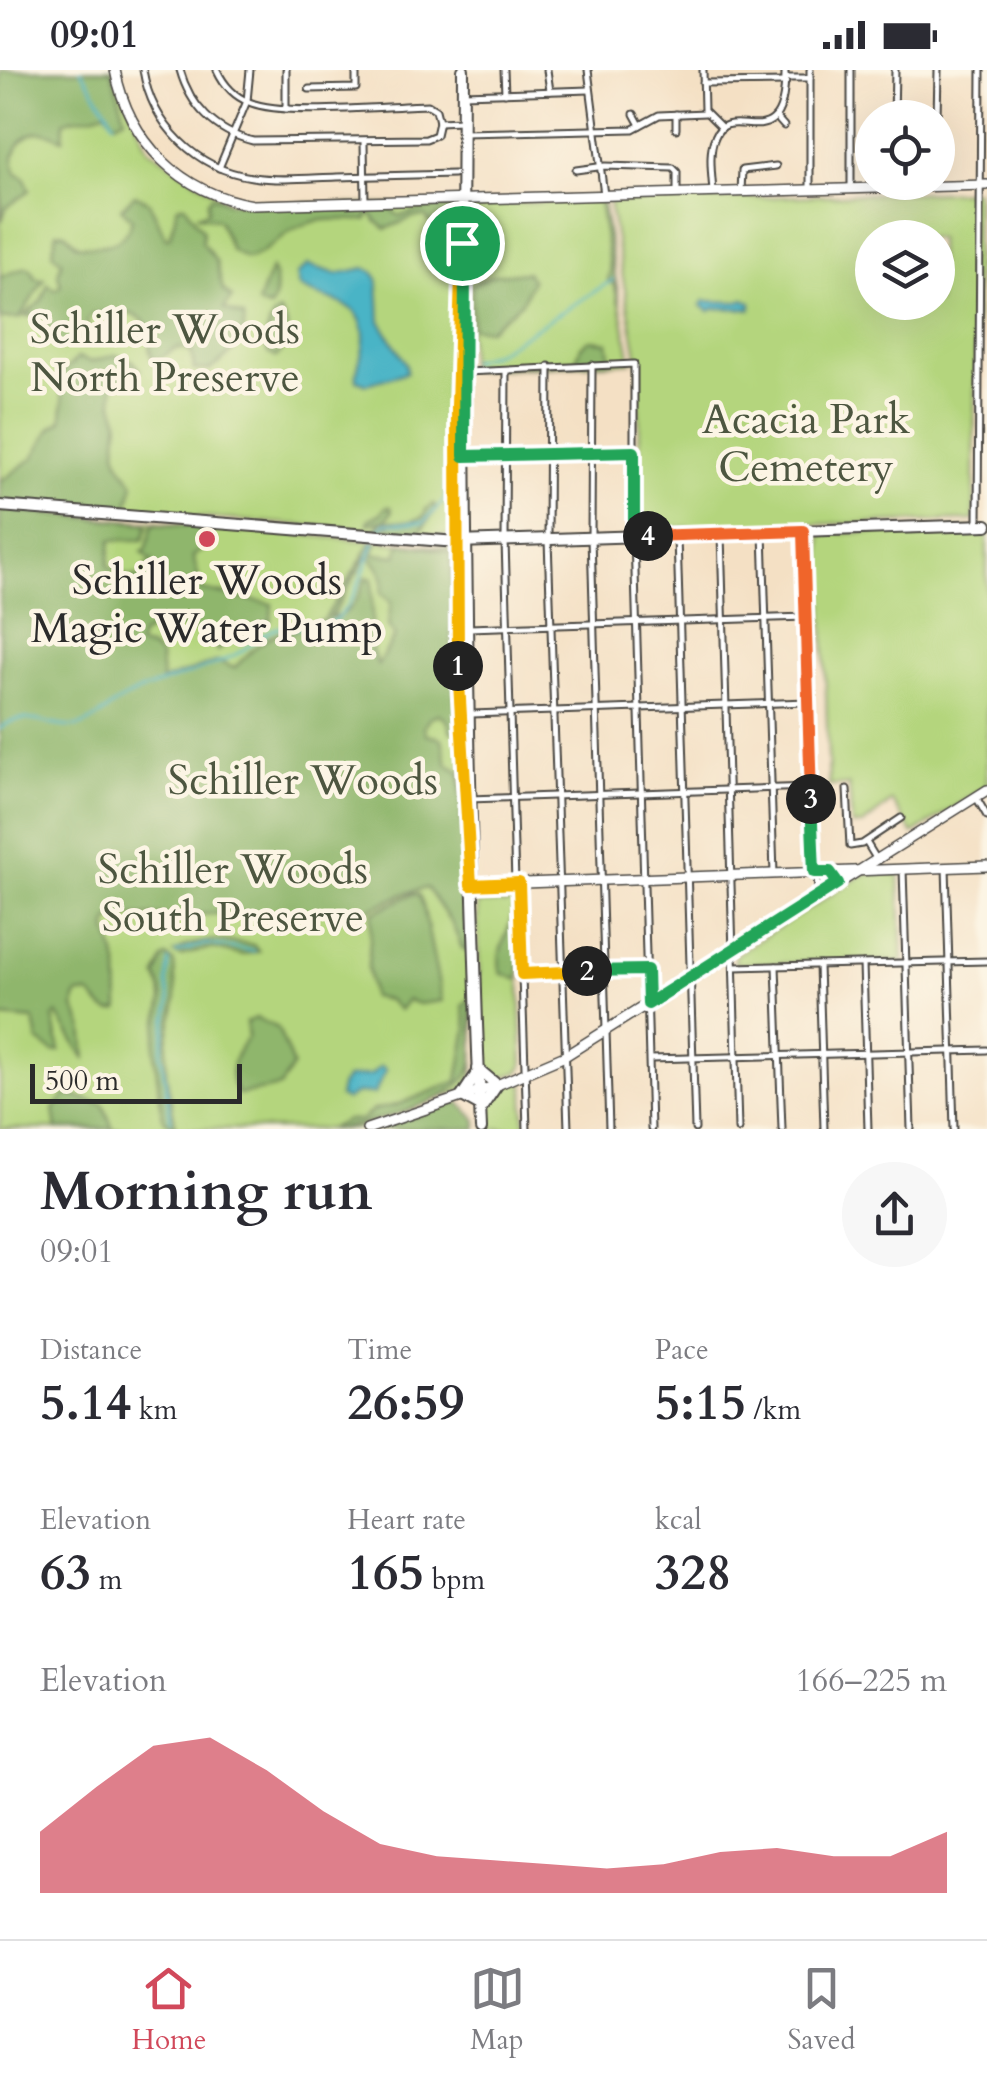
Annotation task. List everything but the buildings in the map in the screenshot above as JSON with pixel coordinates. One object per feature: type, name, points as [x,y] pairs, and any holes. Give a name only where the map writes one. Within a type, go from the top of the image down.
[{"type":"main road","points":[[118,70],[138,123],[174,165],[226,194],[274,203],[855,189]]},
{"type":"main road","points":[[463,70],[461,629],[481,1129]]},
{"type":"main road","points":[[955,184],[984,185]]},
{"type":"main road","points":[[0,506],[461,542],[983,525]]},
{"type":"main road","points":[[367,1129],[496,1085],[565,1056],[987,790]]},
{"type":"main road","points":[[881,857],[886,869]]},
{"type":"main road","points":[[471,885],[987,866]]},
{"type":"main road","points":[[830,872],[838,883]]},
{"type":"main road","points":[[478,1069],[496,1085]]},
{"type":"main road","points":[[462,1096],[478,1069]]},
{"type":"main road","points":[[480,1110],[496,1085]]},
{"type":"main road","points":[[462,1096],[480,1110]]},
{"type":"street","points":[[143,70],[150,98],[166,126],[188,150],[219,168],[266,178],[454,174]]},
{"type":"street","points":[[180,70],[196,106],[233,134],[271,143],[431,138],[436,134],[436,110],[428,105],[286,108],[247,102],[230,90],[217,70]]},
{"type":"street","points":[[219,168],[247,102],[250,70]]},
{"type":"street","points":[[286,70],[286,108]]},
{"type":"street","points":[[309,88],[356,88],[356,70]]},
{"type":"street","points":[[504,70],[505,92]]},
{"type":"street","points":[[547,70],[550,92]]},
{"type":"street","points":[[588,70],[604,195]]},
{"type":"street","points":[[703,70],[704,113]]},
{"type":"street","points":[[851,189],[852,70]]},
{"type":"street","points":[[894,70],[894,100]]},
{"type":"street","points":[[938,70],[938,100]]},
{"type":"street","points":[[980,70],[984,99],[983,525]]},
{"type":"street","points":[[703,84],[810,74],[810,190]]},
{"type":"street","points":[[439,122],[463,127],[633,129],[659,114],[704,113],[722,128],[765,124],[776,118],[784,105],[786,76]]},
{"type":"street","points":[[463,94],[590,90]]},
{"type":"street","points":[[634,114],[640,125]]},
{"type":"street","points":[[676,114],[676,129]]},
{"type":"street","points":[[776,118],[784,126]]},
{"type":"street","points":[[713,192],[713,144],[722,128]]},
{"type":"street","points":[[364,140],[365,201]]},
{"type":"street","points":[[742,192],[742,170],[776,166]]},
{"type":"street","points":[[576,170],[676,170],[677,194]]},
{"type":"street","points":[[461,372],[634,364],[634,537],[651,1129]]},
{"type":"street","points":[[592,365],[591,538],[609,1129]]},
{"type":"street","points":[[548,366],[548,540],[568,1129]]},
{"type":"street","points":[[506,370],[505,541],[512,798],[527,1129]]},
{"type":"street","points":[[461,457],[634,452]]},
{"type":"street","points":[[803,531],[818,895]]},
{"type":"street","points":[[763,532],[774,874]]},
{"type":"street","points":[[721,534],[738,1129]]},
{"type":"street","points":[[677,536],[695,1129]]},
{"type":"street","points":[[461,629],[806,616]]},
{"type":"street","points":[[466,714],[808,702]]},
{"type":"street","points":[[469,800],[811,787]]},
{"type":"street","points":[[847,789],[850,846],[866,842],[902,818]]},
{"type":"street","points":[[976,797],[987,816]]},
{"type":"street","points":[[866,842],[881,857]]},
{"type":"street","points":[[946,868],[954,1129]]},
{"type":"street","points":[[903,869],[911,1129]]},
{"type":"street","points":[[734,967],[987,960]]},
{"type":"street","points":[[863,964],[868,1129]]},
{"type":"street","points":[[819,965],[824,1129]]},
{"type":"street","points":[[776,966],[782,1129]]},
{"type":"street","points":[[522,974],[647,970]]},
{"type":"street","points":[[650,1059],[987,1050]]},
{"type":"green space","name":"Schiller Woods North Preserve","points":[[0,70],[113,70],[148,149],[229,202],[457,206],[454,534],[0,503]]},
{"type":"green space","points":[[0,70],[111,70],[125,117],[115,122],[105,111],[64,122],[63,139],[41,132],[26,137],[17,148],[14,167],[30,190],[6,208],[2,221]]},
{"type":"green space","name":"Acacia Park Cemetery","points":[[976,191],[974,520],[640,529],[639,366],[609,202],[855,195],[855,200],[955,200],[955,192]]},
{"type":"green space","points":[[135,195],[149,202],[166,238],[170,237],[177,208],[185,205],[203,231],[202,242],[216,261],[223,290],[232,298],[224,309],[244,317],[243,334],[235,348],[209,370],[194,370],[192,353],[181,348],[153,360],[147,326],[127,313],[92,314],[88,325],[97,341],[84,347],[70,342],[62,348],[50,342],[46,316],[25,316],[42,300],[48,284],[55,290],[61,286],[58,274],[62,261],[52,253],[57,232],[65,233],[77,245],[95,246],[118,240],[132,219],[121,208]]},
{"type":"green space","points":[[212,196],[229,202],[388,207],[399,216],[434,207],[455,208],[455,233],[449,240],[442,240],[425,216],[386,229],[371,212],[366,220],[303,225],[259,254],[246,258],[231,250],[219,220],[198,215],[208,211]]},
{"type":"green space","points":[[601,200],[631,362],[469,370],[468,205]]},
{"type":"green space","points":[[599,201],[603,203],[619,303],[614,284],[608,281],[610,271]]},
{"type":"green space","points":[[26,267],[36,279],[44,279],[20,318],[0,319],[0,277]]},
{"type":"green space","points":[[271,269],[275,288],[270,308],[258,302]]},
{"type":"green space","points":[[526,272],[532,280],[522,302],[489,329],[472,328],[472,284],[493,275]]},
{"type":"green space","points":[[279,312],[288,335],[276,357],[268,353],[266,337]]},
{"type":"green space","points":[[590,340],[608,342],[611,363],[470,370],[576,360],[581,346]]},
{"type":"green space","points":[[115,355],[133,361],[140,370],[128,378],[113,378],[113,404],[119,421],[116,451],[134,484],[127,507],[119,511],[0,501],[0,482],[33,458],[51,428],[62,421],[58,376],[78,358],[91,362]]},
{"type":"green space","points":[[433,504],[437,508],[420,532],[394,532],[389,525],[381,532],[375,531],[382,521],[368,524],[386,507],[391,507],[392,512],[385,521],[413,521],[424,516]]},
{"type":"green space","name":"Schiller Woods South Preserve","points":[[0,509],[452,548],[474,1026],[473,1075],[466,1089],[355,1129],[0,1129]]},
{"type":"green space","name":"Schiller Woods","points":[[0,510],[145,523],[148,526],[143,540],[111,540],[108,566],[128,577],[143,576],[145,566],[152,561],[142,552],[153,524],[194,526],[202,532],[207,548],[193,556],[202,590],[272,604],[271,620],[254,626],[245,636],[233,638],[217,651],[212,636],[186,628],[161,628],[142,634],[138,645],[151,648],[160,656],[162,681],[218,661],[234,668],[270,636],[324,620],[373,540],[377,543],[373,554],[397,556],[400,543],[452,552],[452,653],[458,732],[451,732],[447,720],[439,714],[430,717],[424,727],[426,734],[442,739],[447,764],[460,772],[468,951],[462,948],[452,924],[427,888],[370,909],[118,917],[109,921],[107,927],[118,964],[119,1010],[105,1010],[89,994],[78,994],[75,999],[74,1008],[83,1026],[86,1060],[57,1014],[53,1017],[60,1051],[54,1052],[38,1041],[34,1020],[0,1017]],"holes":[[[366,557],[370,557],[382,577],[381,593],[391,602],[388,626],[395,636],[378,665],[372,651],[372,579],[366,577],[349,609],[331,617]]]},
{"type":"green space","points":[[987,528],[987,786],[913,834],[892,801],[863,825],[852,825],[849,785],[829,786],[821,534]]},
{"type":"green space","points":[[899,873],[903,961],[735,964],[735,955],[864,874]]},
{"type":"green space","points":[[513,887],[517,903],[523,1066],[519,1072],[495,1080],[483,1071],[477,904],[496,903],[496,899],[502,904],[511,903]]},
{"type":"green space","points":[[412,894],[419,895],[423,905],[442,1001],[419,1004],[407,1000],[399,1010],[388,1000],[372,997],[368,967],[372,913]]},
{"type":"green space","points":[[517,906],[520,978],[516,979],[501,973],[499,964],[513,908]]},
{"type":"green space","points":[[216,940],[253,945],[259,951],[242,955],[211,948],[179,956],[174,953],[189,945]]},
{"type":"green space","points":[[167,957],[174,963],[176,1001],[167,1041],[166,1074],[176,1128],[163,1119],[155,1055],[162,1001],[156,976]]},
{"type":"green space","points":[[470,998],[474,1052],[471,1069],[463,1080],[408,1111],[329,1129],[347,1120],[360,1121],[373,1110],[397,1105],[458,1081],[467,1028],[463,1006]]},
{"type":"green space","points":[[256,1018],[278,1028],[293,1066],[280,1087],[239,1095],[232,1080],[233,1065],[248,1037],[246,1022]]},
{"type":"green space","points":[[517,1081],[524,1085],[525,1129],[486,1129],[487,1110],[494,1093]]},
{"type":"green space","points":[[66,1094],[103,1104],[113,1129],[57,1129],[54,1109]]},
{"type":"green space","points":[[459,1102],[477,1120],[477,1129],[377,1129]]},
{"type":"water","points":[[308,265],[337,274],[365,268],[373,272],[378,279],[380,321],[406,363],[407,372],[367,384],[357,380],[364,345],[363,326],[358,316],[342,303],[299,287],[296,275]]},
{"type":"water","points":[[704,301],[751,302],[751,309],[709,311],[701,305]]},
{"type":"water","points":[[381,1066],[386,1070],[374,1094],[356,1093],[346,1100],[339,1097],[347,1078],[371,1075]]},
{"type":"waterway","points":[[81,70],[114,122]]},
{"type":"waterway","points":[[471,361],[497,352],[613,280]]},
{"type":"waterway","points":[[378,531],[386,523],[424,522],[445,500],[447,378],[452,366]]},
{"type":"waterway","points":[[0,729],[9,722],[27,719],[79,726],[125,698],[233,656],[272,630],[325,626],[340,615],[353,596],[374,541]]},
{"type":"waterway","points":[[176,953],[206,944],[254,951]]},
{"type":"waterway","points":[[169,961],[170,1002],[161,1054],[171,1121]]},
{"type":"place","name":"Schiller Woods Magic Water Pump","points":[[207,539]]},
{"type":"route","points":[[462,243],[464,456],[634,452],[634,537],[803,531],[814,872],[830,872],[838,883],[648,1004],[647,970],[522,974],[519,883],[471,885],[456,629],[462,243]]}]
